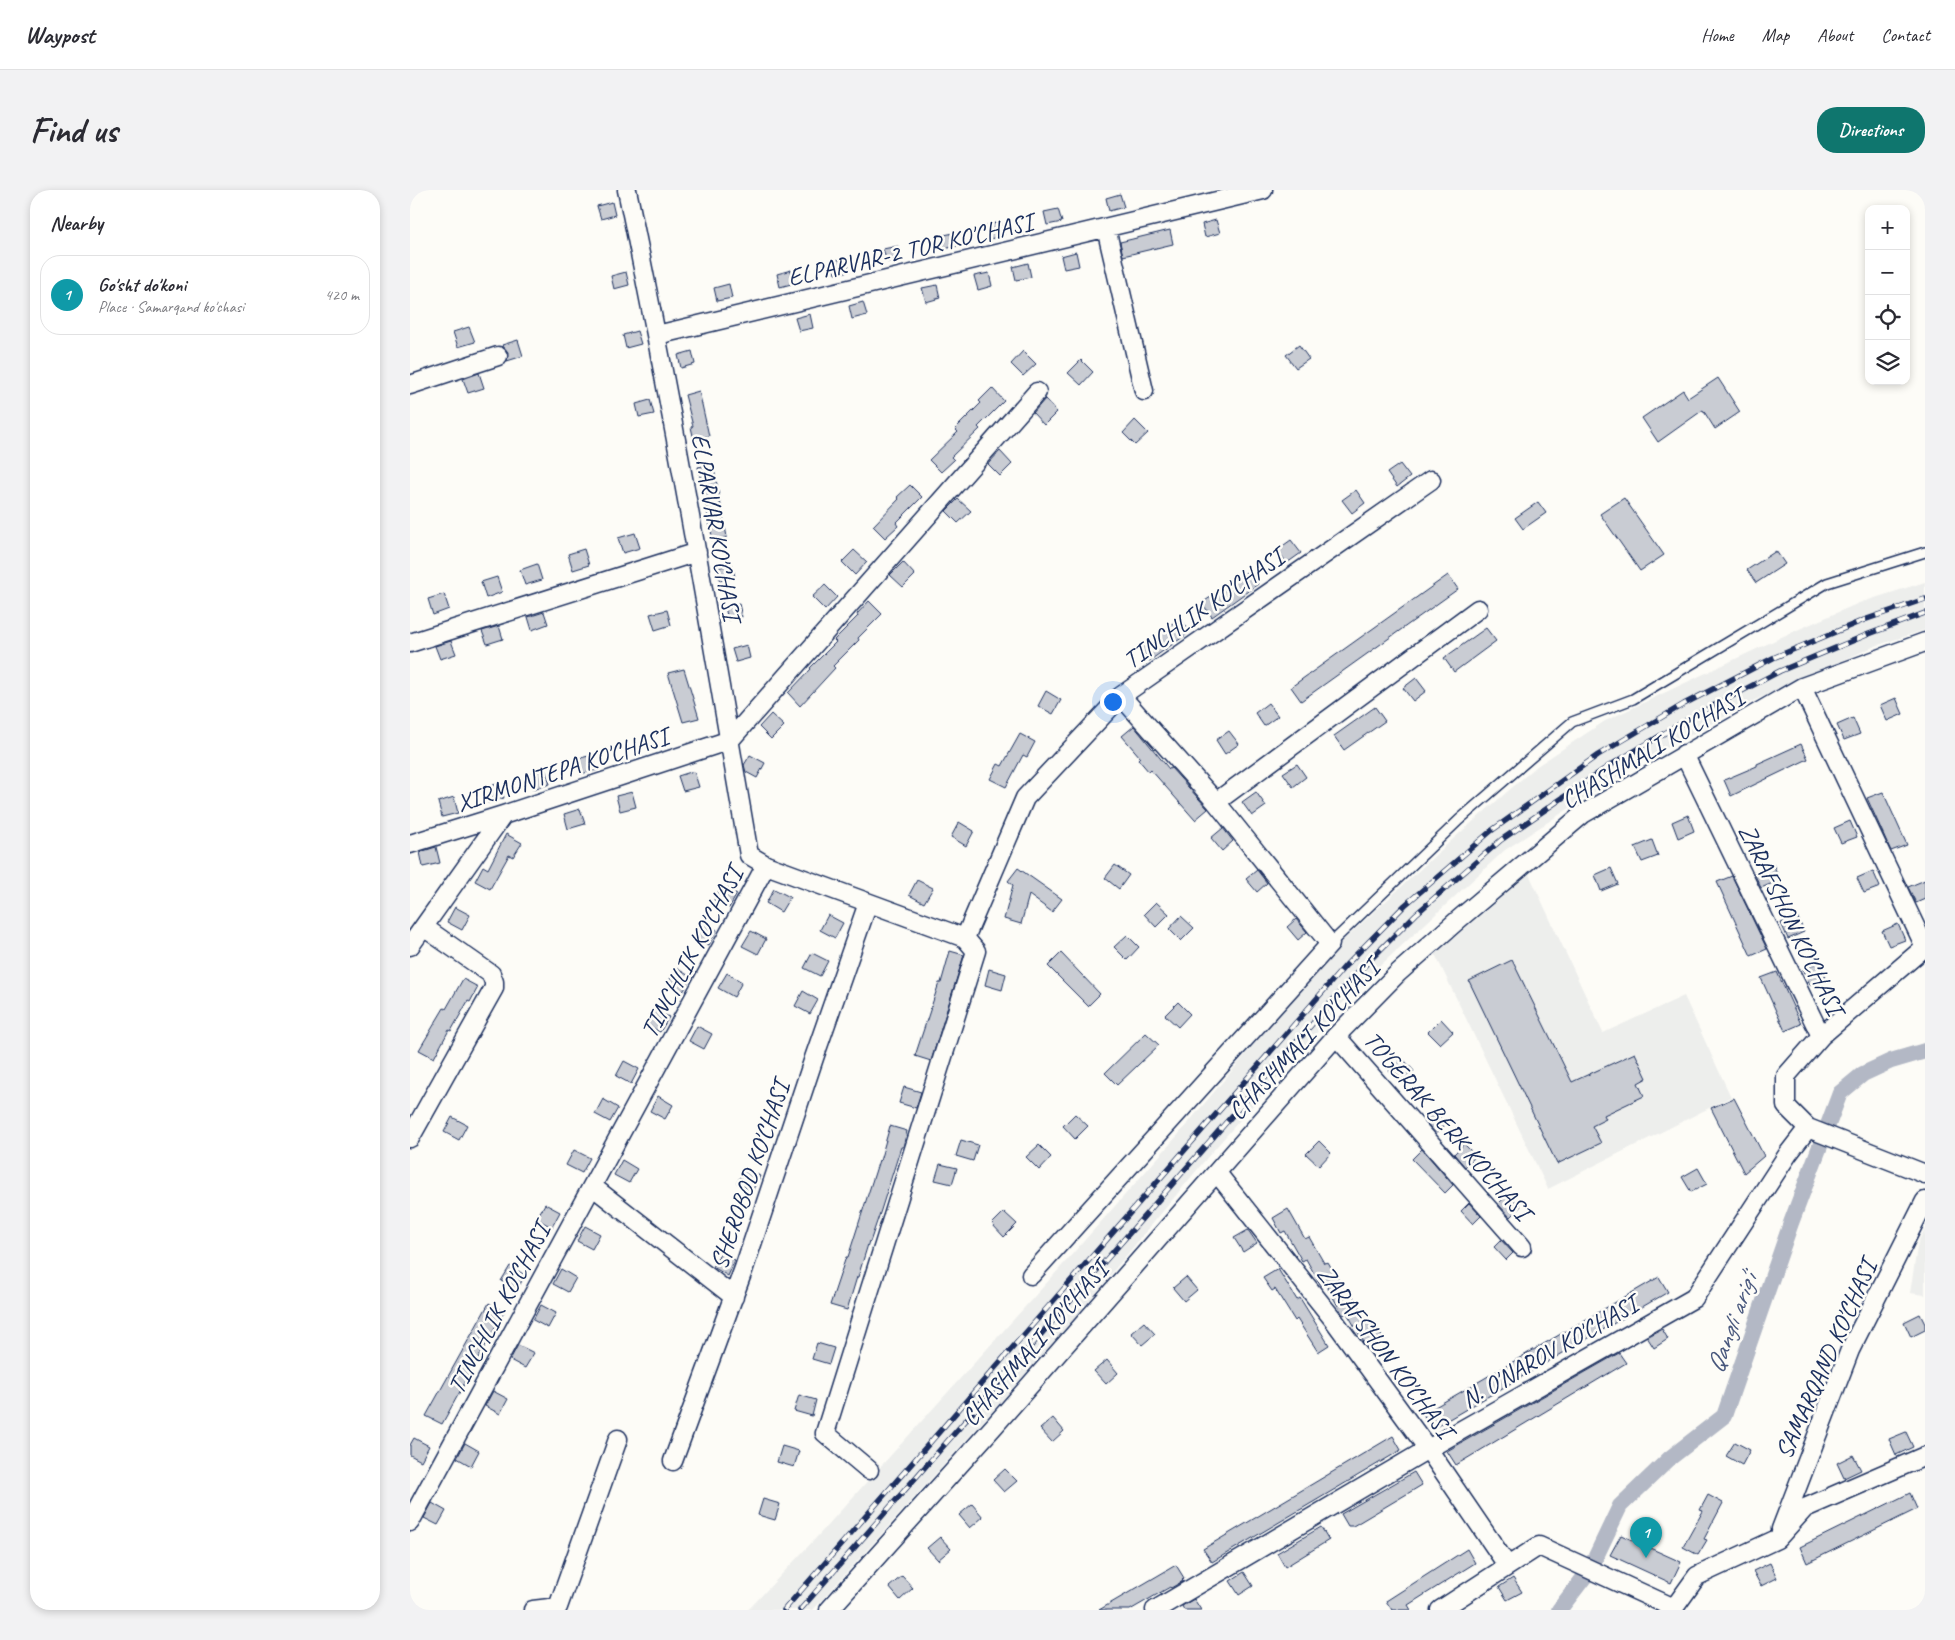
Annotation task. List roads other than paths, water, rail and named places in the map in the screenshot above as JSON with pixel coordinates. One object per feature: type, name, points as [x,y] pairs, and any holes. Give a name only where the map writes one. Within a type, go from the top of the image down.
[{"type":"street","name":"ELPARVAR KO'CHASI","points":[[627,190],[657,335],[697,552],[749,854],[766,865]]},
{"type":"street","name":"ELPARVAR-2 TOR KO'CHASI","points":[[657,335],[1263,190]]},
{"type":"street","points":[[1106,228],[1144,391]]},
{"type":"street","points":[[410,385],[498,356]]},
{"type":"street","points":[[730,740],[1037,392]]},
{"type":"street","name":"TINCHLIK KO'CHASI","points":[[410,1522],[766,865],[965,938],[1025,798],[1121,696],[1431,480]]},
{"type":"street","points":[[410,643],[697,552]]},
{"type":"street","points":[[1216,802],[1478,609]]},
{"type":"street","name":"CHASHMALI KO'CHASI","points":[[829,1610],[995,1425],[1336,1036],[1398,973],[1459,919],[1583,814],[1802,687],[1925,642]]},
{"type":"street","name":"ZARAFSHON KO'CHASI","points":[[1684,754],[1821,1036],[1925,947],[1802,687]]},
{"type":"street","points":[[1032,1275],[1330,944],[1216,802],[1121,696]]},
{"type":"street","name":"XIRMONTEPA KO'CHASI","points":[[410,844],[503,816],[730,740]]},
{"type":"street","points":[[410,946],[425,928],[503,816]]},
{"type":"street","name":"SHEROBOD KO'CHASI","points":[[673,1461],[734,1297],[868,903]]},
{"type":"street","points":[[410,1138],[494,988],[491,974],[425,928]]},
{"type":"street","points":[[869,1470],[825,1433],[976,951],[965,938]]},
{"type":"street","name":"TO'GERAK BERK KO'CHASI","points":[[1336,1036],[1522,1247]]},
{"type":"street","points":[[1821,1036],[1786,1076],[1786,1106],[1808,1128],[1925,1174]]},
{"type":"street","name":"N. O'NAROV KO'CHASI","points":[[1155,1610],[1428,1449],[1694,1298],[1788,1154],[1808,1128]]},
{"type":"street","name":"ZARAFSHON KO'CHASI","points":[[1217,1173],[1333,1319],[1428,1449],[1507,1565]]},
{"type":"street","points":[[592,1186],[734,1297]]},
{"type":"street","name":"SAMARQAND KO'CHASI","points":[[1777,1538],[1850,1350],[1925,1202]]},
{"type":"street","points":[[541,1610],[558,1607],[618,1439]]},
{"type":"street","points":[[1440,1610],[1539,1546],[1673,1609],[1697,1576],[1777,1538],[1805,1508],[1925,1456]]},
{"type":"lane","points":[[1330,944],[1459,820],[1572,722],[1633,698],[1827,583],[1925,552]]},
{"type":"waterway","name":"Qangli arig'i","points":[[1559,1610],[1589,1571],[1620,1506],[1670,1458],[1724,1416],[1791,1223],[1840,1093],[1863,1074],[1891,1061],[1925,1051]]},
{"type":"railway","points":[[784,1610],[1346,965],[1405,905],[1491,831],[1598,755],[1684,704],[1773,658],[1864,620],[1925,599]]},
{"type":"railway","points":[[800,1610],[1355,975],[1416,914],[1501,840],[1609,766],[1692,717],[1780,671],[1925,613]]},
{"type":"place","name":"Go'sht do'koni","points":[[1646,1558]]}]
